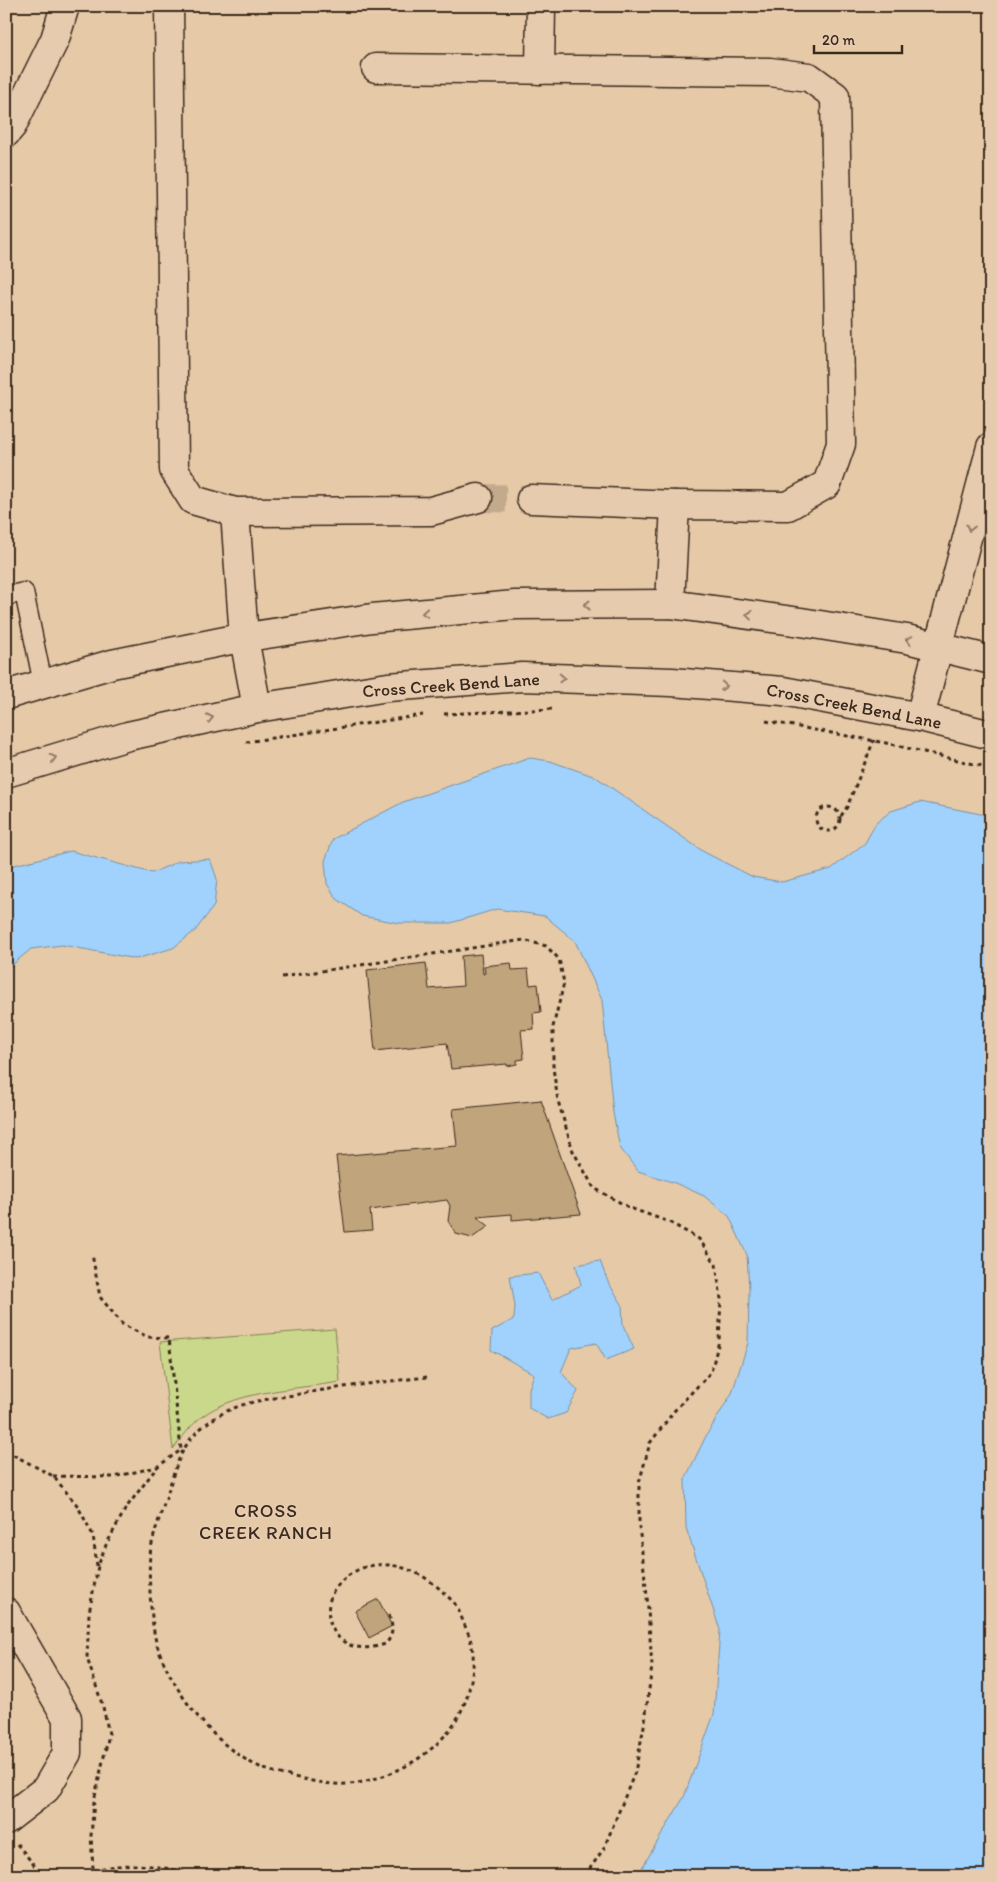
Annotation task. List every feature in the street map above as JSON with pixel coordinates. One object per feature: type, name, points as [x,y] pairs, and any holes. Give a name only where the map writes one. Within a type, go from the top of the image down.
[{"type":"street","points":[[6,133],[12,126],[55,39],[65,6]]},
{"type":"street","points":[[169,6],[174,470],[193,500],[235,512],[431,511],[478,498]]},
{"type":"street","points":[[540,70],[541,6]]},
{"type":"street","points":[[376,68],[770,72],[809,77],[834,96],[841,444],[827,484],[788,506],[531,499]]},
{"type":"street","points":[[920,717],[991,447]]},
{"type":"street","points":[[670,604],[675,504]]},
{"type":"street","points":[[235,512],[244,638],[257,708]]},
{"type":"street","points":[[6,695],[112,664],[244,638],[372,618],[515,605],[670,604],[801,622],[940,646],[991,660]]},
{"type":"street","name":"Cross Creek Bend Lane","points":[[6,773],[128,736],[257,708],[388,687],[522,677],[672,682],[782,690],[920,717],[991,734]]},
{"type":"street","points":[[6,1612],[67,1718],[67,1753],[46,1788],[9,1829]]},
{"type":"lane","points":[[6,596],[24,592],[43,684]]},
{"type":"path","points":[[437,714],[563,708]]},
{"type":"path","points":[[240,743],[428,715]]},
{"type":"path","points":[[759,720],[874,740],[991,768]]},
{"type":"path","points":[[841,816],[835,808],[826,806],[817,812],[816,822],[822,829],[831,831],[839,825],[841,816],[874,740]]},
{"type":"path","points":[[282,977],[524,940],[546,946],[559,960],[564,983],[553,1026],[553,1068],[558,1101],[573,1151],[594,1188],[630,1208],[669,1222],[699,1239],[716,1264],[720,1299],[719,1340],[711,1372],[675,1410],[650,1443],[639,1483],[639,1526],[652,1666],[645,1720],[635,1772],[604,1848],[585,1876]]},
{"type":"path","points":[[92,1254],[100,1297],[122,1325],[148,1337],[169,1338],[181,1450],[150,1554],[151,1601],[156,1644],[186,1704],[215,1736],[238,1754],[261,1767],[323,1784],[356,1783],[392,1773],[423,1756],[455,1724],[463,1708],[474,1667],[474,1650],[469,1634],[454,1603],[430,1580],[411,1569],[393,1564],[378,1564],[350,1575],[333,1592],[327,1614],[337,1637],[349,1645],[361,1648],[386,1644],[392,1635],[389,1615]]},
{"type":"path","points":[[53,1476],[113,1477],[156,1466],[181,1450],[200,1428],[220,1414],[254,1402],[346,1386],[427,1377]]},
{"type":"path","points":[[6,1451],[53,1476],[77,1505],[92,1535],[98,1566]]},
{"type":"path","points":[[96,1876],[91,1836],[94,1800],[109,1734],[104,1707],[87,1658],[89,1614],[98,1566],[106,1545],[126,1508],[156,1466]]},
{"type":"path","points":[[9,1829],[43,1876]]},
{"type":"path","points":[[78,1876],[94,1869],[111,1865],[138,1864],[178,1870],[196,1876]]},
{"type":"green space","points":[[335,1329],[340,1382],[252,1395],[235,1400],[218,1407],[195,1422],[173,1449],[160,1342]]},
{"type":"water","points":[[530,758],[550,761],[596,777],[704,852],[753,877],[782,882],[831,869],[865,843],[876,823],[891,811],[920,802],[991,816],[991,1876],[637,1876],[684,1797],[714,1714],[720,1630],[686,1528],[685,1479],[706,1436],[732,1393],[748,1343],[749,1289],[747,1255],[729,1216],[704,1196],[675,1183],[638,1171],[620,1148],[613,1113],[602,1000],[575,941],[545,916],[497,909],[451,923],[399,923],[362,916],[337,899],[327,884],[325,861],[333,839],[403,802]]},
{"type":"water","points":[[71,851],[152,873],[179,861],[210,859],[217,879],[214,906],[195,931],[173,948],[136,959],[62,945],[31,949],[6,970],[6,867]]},
{"type":"water","points":[[600,1261],[608,1282],[622,1304],[623,1325],[634,1349],[606,1360],[596,1343],[571,1348],[561,1372],[578,1391],[566,1413],[548,1419],[529,1408],[529,1389],[534,1374],[491,1350],[492,1331],[514,1319],[515,1306],[510,1276],[538,1273],[552,1300],[581,1285],[576,1265]]},
{"type":"building","points":[[481,954],[483,974],[485,973],[484,966],[511,963],[512,970],[528,969],[530,985],[538,984],[541,1012],[533,1013],[534,1029],[521,1030],[524,1059],[517,1060],[517,1064],[507,1066],[507,1064],[451,1069],[447,1043],[375,1051],[367,970],[426,963],[429,989],[463,986],[461,956]]},
{"type":"building","points":[[541,1100],[581,1214],[512,1220],[512,1214],[477,1217],[489,1226],[472,1238],[456,1234],[448,1221],[450,1206],[447,1200],[370,1210],[372,1230],[345,1232],[336,1156],[457,1146],[453,1109]]},
{"type":"building","points":[[378,1599],[392,1626],[369,1638],[355,1611]]},
{"type":"tunnel","points":[[478,498],[531,499]]},
{"type":"district","name":"CROSS CREEK RANCH","points":[[266,1521]]}]
